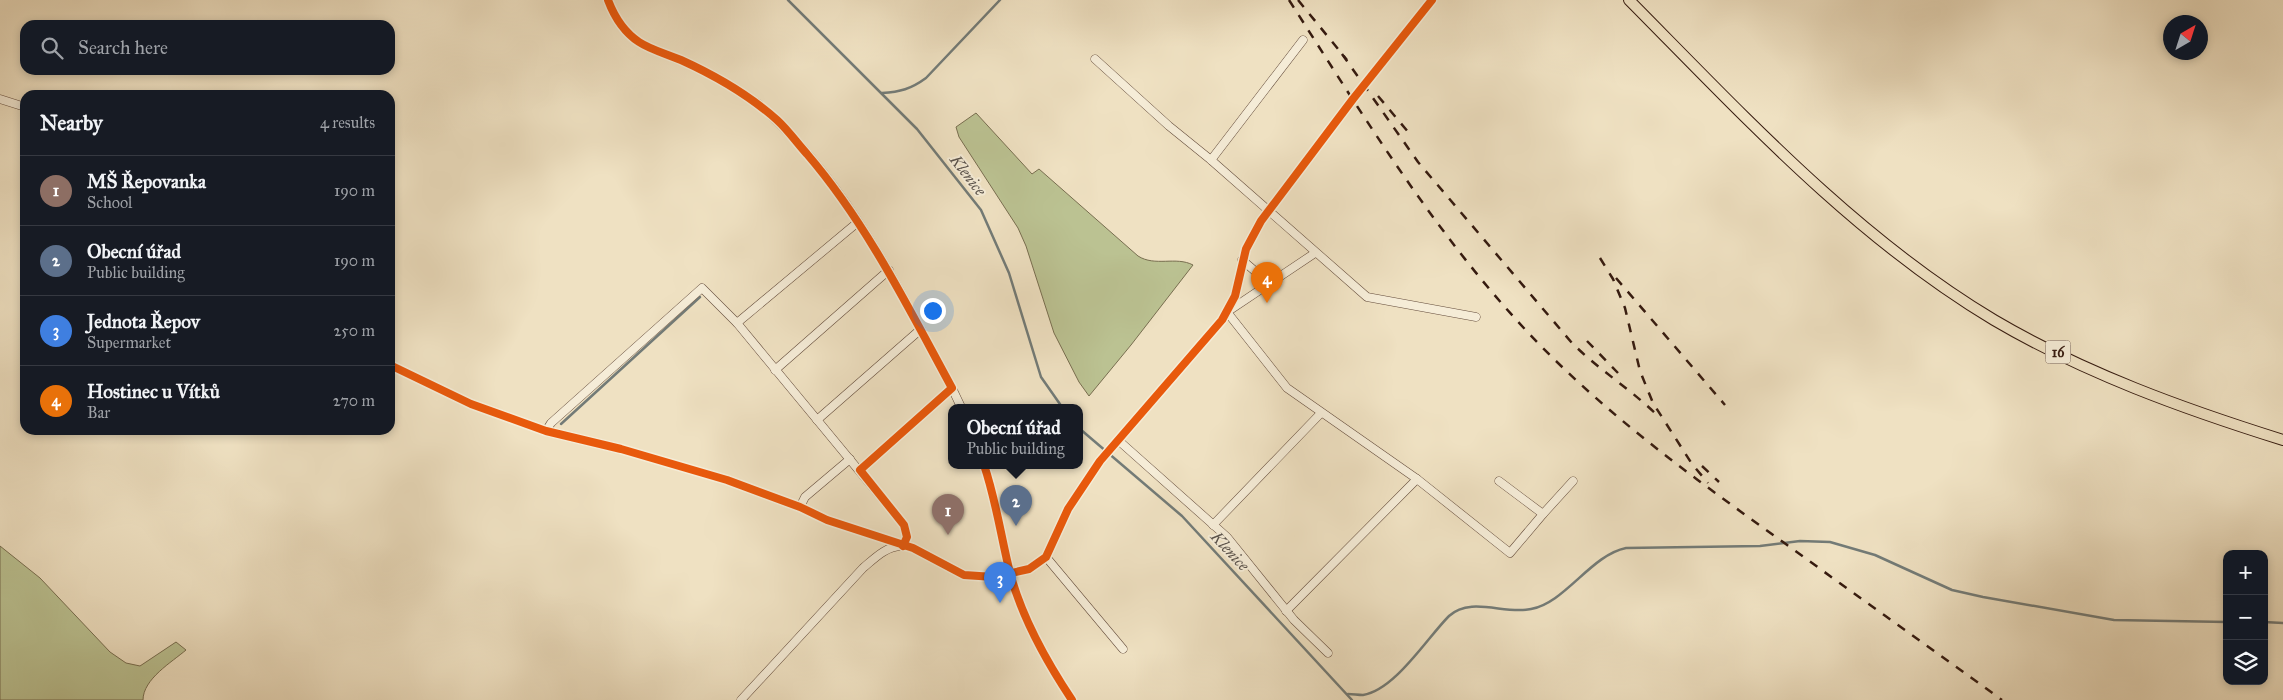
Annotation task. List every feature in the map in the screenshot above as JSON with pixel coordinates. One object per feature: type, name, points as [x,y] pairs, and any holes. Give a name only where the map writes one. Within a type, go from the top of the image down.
[{"type":"main road","name":"16","points":[[1629,0],[1797,166],[1856,220],[1952,292],[2016,332],[2094,370],[2163,400],[2283,440]]},
{"type":"street","points":[[395,367],[471,404],[546,431],[621,449],[727,480],[800,507],[827,520],[917,550],[964,575],[985,578],[1011,575],[1037,565],[1046,557],[1068,509],[1100,460],[1227,312],[1235,296],[1242,260],[1252,235],[1268,210],[1432,0]]},
{"type":"street","points":[[1210,160],[1303,40]]},
{"type":"street","points":[[1095,58],[1169,126],[1368,297],[1476,317]]},
{"type":"street","points":[[0,99],[20,105]]},
{"type":"street","points":[[757,103],[778,121],[834,185],[889,270],[960,404]]},
{"type":"street","points":[[737,323],[858,222]]},
{"type":"street","points":[[1227,312],[1315,253]]},
{"type":"street","points":[[1242,260],[1269,283]]},
{"type":"street","points":[[775,370],[889,270]]},
{"type":"street","points":[[546,431],[551,424],[702,288],[737,323],[904,525],[907,537],[903,546]]},
{"type":"street","points":[[1227,312],[1287,388],[1321,414],[1417,479],[1510,553],[1573,481]]},
{"type":"street","points":[[817,420],[920,329]]},
{"type":"street","points":[[860,470],[952,388]]},
{"type":"street","points":[[1213,524],[1321,414]]},
{"type":"street","points":[[1116,442],[1227,537],[1286,611],[1328,653]]},
{"type":"street","points":[[800,507],[806,497],[850,460]]},
{"type":"street","points":[[985,469],[993,490],[1011,575],[1034,638],[1072,700]]},
{"type":"street","points":[[1286,611],[1417,479]]},
{"type":"street","points":[[1499,481],[1543,514]]},
{"type":"street","points":[[741,700],[863,568],[878,555],[892,548],[903,546]]},
{"type":"street","points":[[1046,557],[1122,649]]},
{"type":"green space","points":[[976,113],[1032,174],[1039,169],[1138,256],[1151,261],[1180,261],[1193,265],[1089,396],[1079,382],[1054,333],[1026,246],[1018,228],[959,137],[956,127]]},
{"type":"green space","points":[[0,546],[40,578],[110,652],[126,663],[140,666],[176,642],[186,650],[153,678],[144,692],[143,700],[0,700]]},
{"type":"waterway","name":"Klenice","points":[[788,0],[917,129],[981,210],[1009,273],[1041,377],[1060,404]]},
{"type":"waterway","points":[[882,93],[905,89],[926,78],[1000,0]]},
{"type":"waterway","points":[[561,424],[700,297]]},
{"type":"waterway","name":"Klenice","points":[[1083,432],[1182,516],[1352,700]]},
{"type":"waterway","points":[[1348,694],[1363,695],[1387,684],[1410,662],[1449,616],[1458,610],[1467,607],[1521,610],[1543,605],[1567,589],[1601,560],[1613,552],[1626,548],[1760,546],[1800,541],[1830,542],[1875,555],[1952,590],[1983,597],[2114,620],[2223,622]]},
{"type":"waterway","points":[[2268,622],[2283,623]]},
{"type":"railway","points":[[1289,0],[1376,135],[1437,222],[1503,305],[1567,372],[1626,424],[1688,473],[2002,700]]},
{"type":"railway","points":[[1298,0],[1347,60]]},
{"type":"railway","points":[[1342,54],[1418,162],[1572,343],[1659,417]]},
{"type":"railway","points":[[1378,96],[1409,133]]},
{"type":"railway","points":[[1600,258],[1613,279],[1625,308],[1640,371],[1653,403],[1692,464],[1708,483]]},
{"type":"railway","points":[[1616,278],[1725,405]]},
{"type":"railway","points":[[1587,341],[1618,373]]},
{"type":"railway","points":[[1702,466],[1719,482]]},
{"type":"cycle path","points":[[608,0],[620,23],[639,42],[706,72],[755,102],[781,124],[829,181],[868,237],[952,388],[860,470],[904,525],[907,537],[903,546]]},
{"type":"cycle path","points":[[395,367],[471,404],[546,431],[621,449],[727,480],[800,507],[827,520],[913,548],[964,575],[994,577],[1029,569],[1046,557],[1068,509],[1100,461],[1222,320],[1235,296],[1246,249],[1261,221],[1353,99],[1432,0]]},
{"type":"cycle path","points":[[985,469],[1010,573],[1021,606],[1044,655],[1072,700]]},
{"type":"place","name":"Hostinec u Vítků","points":[[1267,303]]},
{"type":"place","name":"Obecní úřad","points":[[1016,526]]},
{"type":"place","name":"MŠ Řepovanka","points":[[948,535]]},
{"type":"place","name":"Jednota Řepov","points":[[1000,603]]}]
